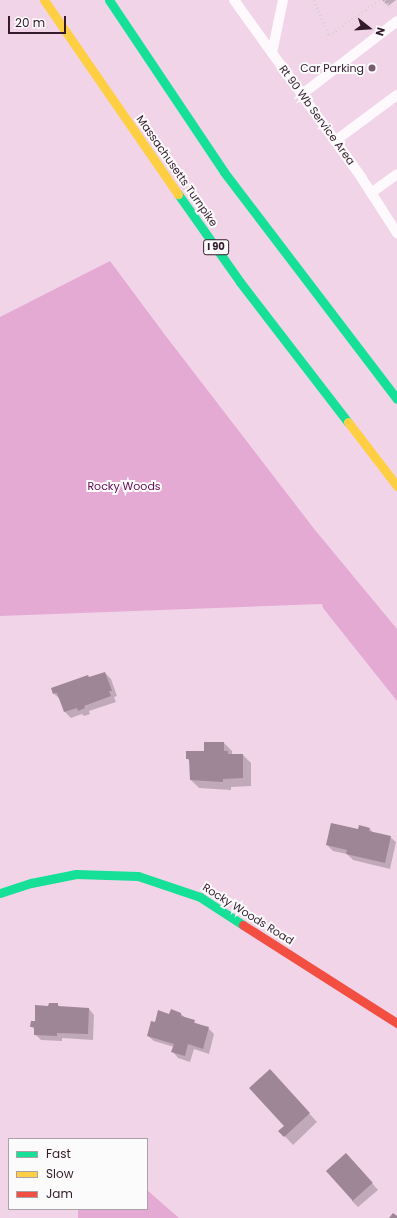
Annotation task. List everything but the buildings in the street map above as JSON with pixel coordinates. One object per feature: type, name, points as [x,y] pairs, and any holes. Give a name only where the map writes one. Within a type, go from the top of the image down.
[{"type":"main road","name":"Massachusetts Turnpike","points":[[44,0],[70,40],[240,282],[397,486]]},
{"type":"main road","points":[[109,0],[224,172],[310,287],[397,399]]},
{"type":"main road","name":"Rocky Woods Road","points":[[0,893],[31,883],[76,874],[138,876],[200,897],[397,1023]]},
{"type":"lane","name":"Rt 90 Wb Service Area","points":[[234,0],[372,193],[397,233]]},
{"type":"lane","points":[[272,54],[283,0]]},
{"type":"lane","points":[[301,95],[397,21]]},
{"type":"lane","points":[[335,141],[397,95]]},
{"type":"lane","points":[[372,193],[397,174]]},
{"type":"path","points":[[314,0],[329,35],[379,0]]},
{"type":"green space","name":"Rocky Woods","points":[[110,261],[315,530],[397,629],[397,701],[323,608],[322,604],[0,616],[0,317]]},
{"type":"green space","points":[[148,1191],[179,1218],[78,1218],[78,1210],[148,1210]]},
{"type":"traffic: fast","points":[[109,0],[224,172],[397,399]]},
{"type":"traffic: fast","points":[[178,194],[240,282],[348,422]]},
{"type":"traffic: fast","points":[[0,893],[31,883],[76,874],[138,876],[200,897],[243,925]]},
{"type":"traffic: slow","points":[[44,0],[178,194]]},
{"type":"traffic: slow","points":[[348,422],[397,486]]},
{"type":"traffic: jam","points":[[243,925],[397,1023]]},
{"type":"place","name":"Car Parking","points":[[372,68]]}]
